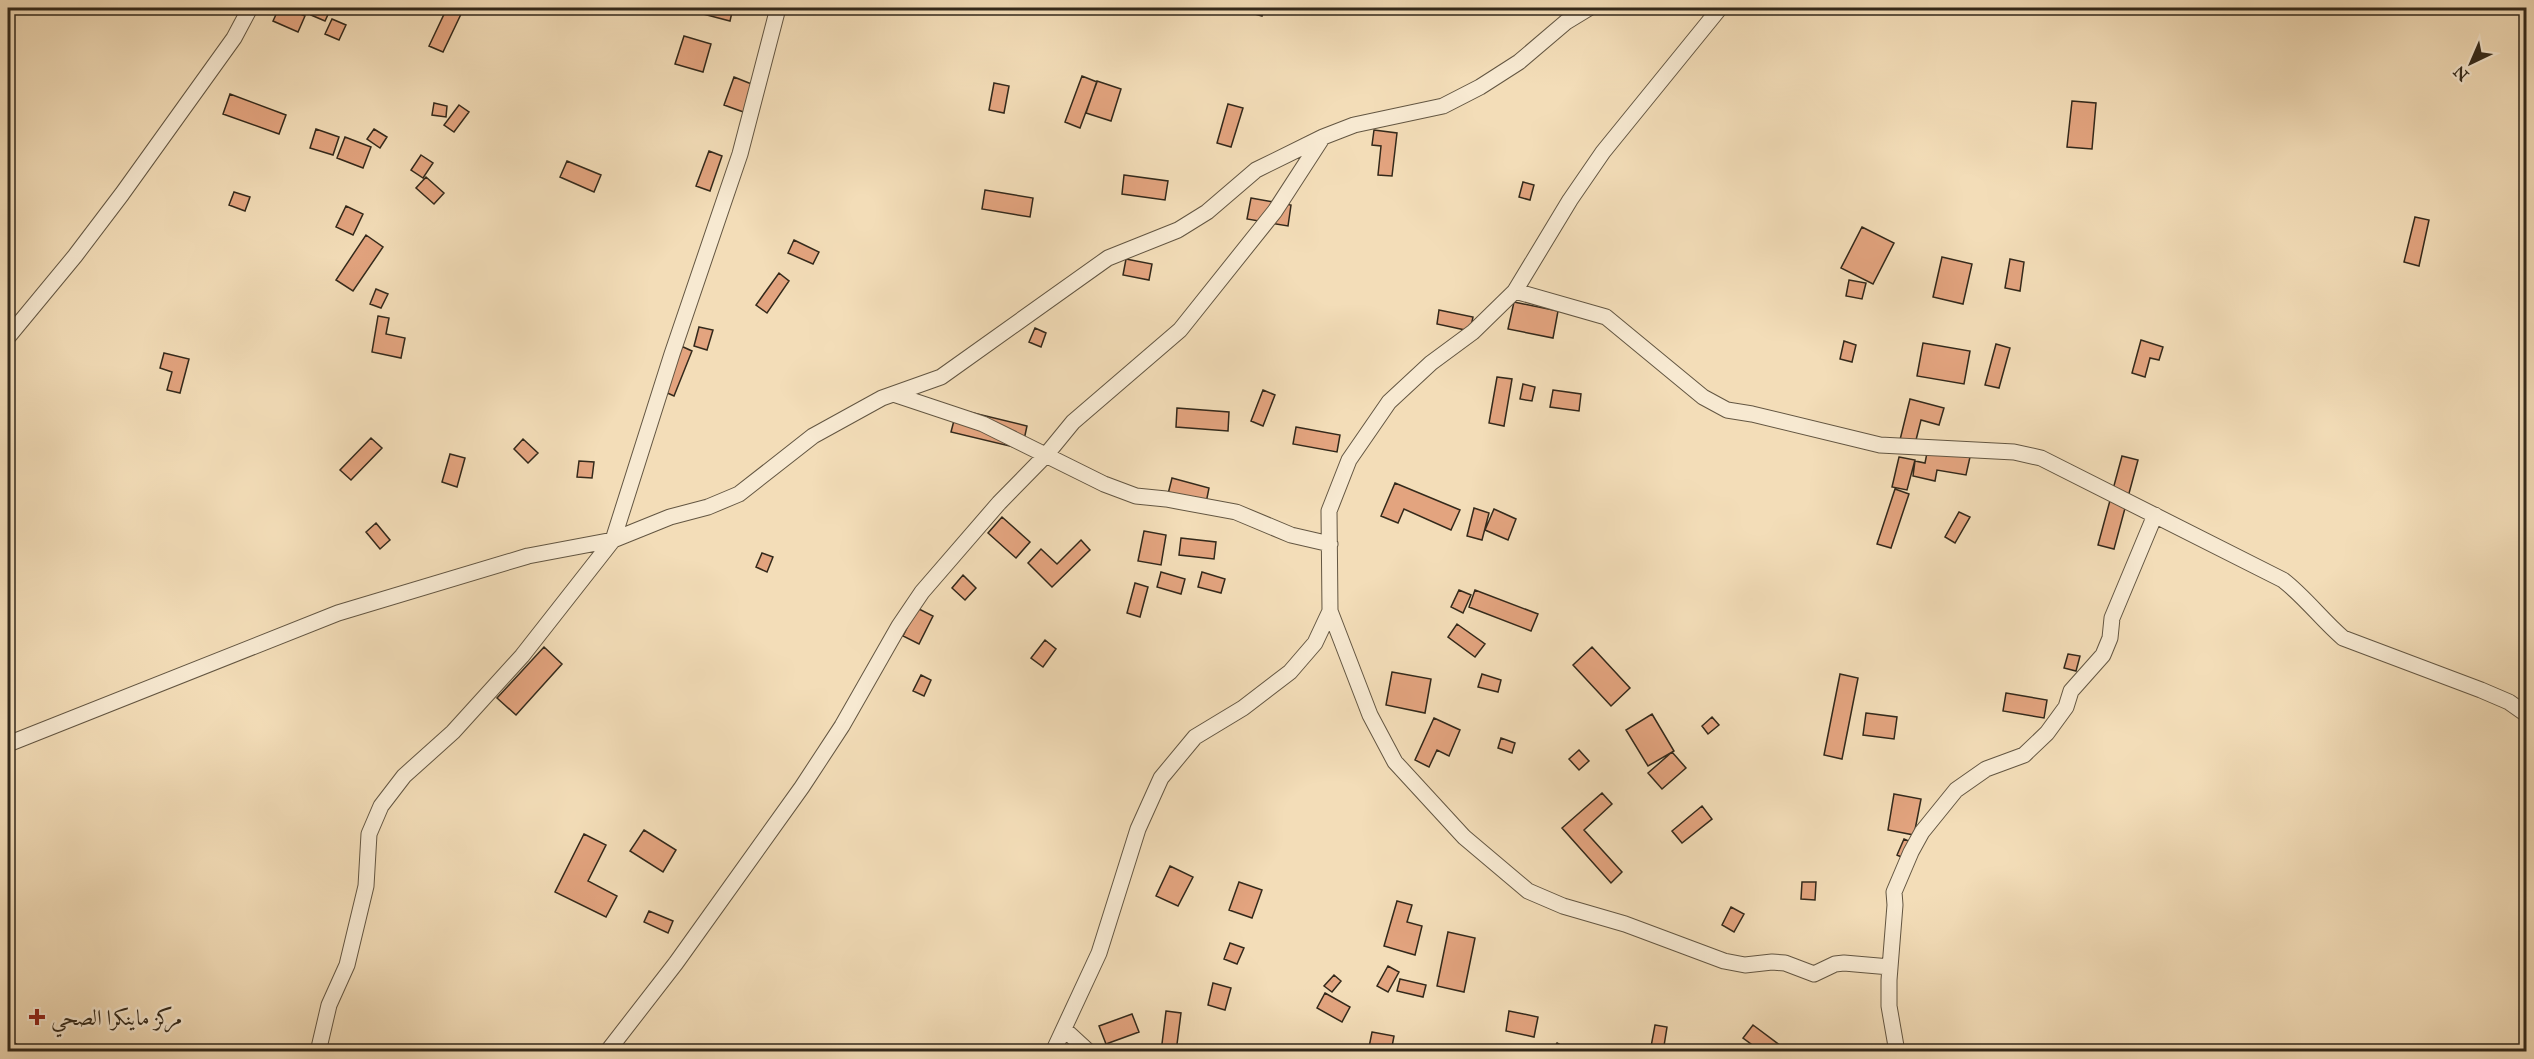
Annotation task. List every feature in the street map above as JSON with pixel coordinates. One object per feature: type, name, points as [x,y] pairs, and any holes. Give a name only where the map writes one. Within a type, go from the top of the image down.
[{"type":"street","points":[[8,337],[75,256],[129,185],[234,38],[250,8]]},
{"type":"street","points":[[318,1052],[329,1005],[347,965],[352,946],[366,886],[369,834],[381,806],[404,776],[453,732],[522,656],[613,540],[679,331],[740,154],[778,8]]},
{"type":"street","points":[[8,744],[339,613],[528,556],[613,540],[739,495],[813,436],[882,398],[941,377],[1108,258],[1178,230],[1207,212],[1256,170],[1323,137],[1354,125],[1443,106],[1480,87],[1519,62],[1566,22],[1590,8]]},
{"type":"street","points":[[1720,8],[1603,152],[1570,200],[1515,291],[1473,332],[1431,363],[1389,402],[1349,460],[1329,511],[1330,611],[1370,716],[1395,762],[1464,837],[1528,891],[1563,906],[1625,924],[1724,961],[1745,965],[1785,963],[1814,974],[1835,964],[1844,963],[1890,967]]},
{"type":"street","points":[[607,1052],[690,944],[802,787],[842,726],[899,626],[922,592],[1073,422],[1179,330],[1275,211],[1323,137]]},
{"type":"street","points":[[1515,291],[1606,317],[1703,397],[1727,410],[1880,445],[2014,452],[2042,458],[2283,580],[2297,590],[2326,623],[2343,638],[2397,656],[2481,690],[2509,702],[2526,714]]},
{"type":"street","points":[[895,394],[983,424],[1104,484],[1136,496],[1236,512],[1291,534],[1330,544]]},
{"type":"street","points":[[1897,1052],[1889,1006],[1894,892],[1898,879],[1922,832],[1956,790],[1970,779],[2024,754],[2047,734],[2066,707],[2071,691],[2103,655],[2110,638],[2112,618],[2155,515]]},
{"type":"street","points":[[1053,1052],[1099,953],[1138,829],[1161,778],[1195,737],[1243,708],[1290,672],[1315,643],[1330,611]]},
{"type":"street","points":[[1064,1029],[1089,1052]]},
{"type":"building","points":[[279,8],[287,8],[305,16],[298,32],[273,21]]},
{"type":"building","points":[[314,8],[331,8],[325,21],[311,15]]},
{"type":"building","points":[[447,8],[462,12],[443,52],[429,46]]},
{"type":"building","points":[[705,8],[733,8],[730,21],[703,14]]},
{"type":"building","points":[[1245,8],[1264,8],[1262,16],[1244,11]]},
{"type":"building","points":[[332,19],[346,25],[339,40],[325,34]]},
{"type":"building","points":[[684,36],[711,44],[703,72],[675,64]]},
{"type":"building","points":[[1082,76],[1097,82],[1080,128],[1065,122]]},
{"type":"building","points":[[734,77],[759,87],[749,114],[724,105]]},
{"type":"building","points":[[1097,81],[1121,89],[1111,121],[1086,113]]},
{"type":"building","points":[[994,83],[1009,86],[1004,113],[989,110]]},
{"type":"building","points":[[230,94],[286,115],[279,134],[223,114]]},
{"type":"building","points":[[2072,101],[2096,103],[2092,149],[2067,147]]},
{"type":"building","points":[[434,103],[447,106],[446,117],[432,115]]},
{"type":"building","points":[[1228,104],[1243,108],[1231,147],[1217,143]]},
{"type":"building","points":[[459,105],[469,112],[454,132],[444,125]]},
{"type":"building","points":[[316,129],[339,137],[333,155],[310,148]]},
{"type":"building","points":[[374,129],[387,137],[380,148],[367,139]]},
{"type":"building","points":[[1374,130],[1397,133],[1392,176],[1378,175],[1381,146],[1372,145]]},
{"type":"building","points":[[345,137],[371,147],[363,168],[337,158]]},
{"type":"building","points":[[709,151],[722,156],[710,191],[696,186]]},
{"type":"building","points":[[421,155],[433,163],[423,178],[411,170]]},
{"type":"building","points":[[567,161],[601,175],[594,192],[560,177]]},
{"type":"building","points":[[1124,175],[1168,181],[1165,200],[1122,194]]},
{"type":"building","points":[[426,177],[444,193],[434,204],[416,188]]},
{"type":"building","points":[[1523,182],[1534,185],[1530,200],[1519,197]]},
{"type":"building","points":[[985,190],[1033,198],[1030,217],[982,209]]},
{"type":"building","points":[[234,192],[250,197],[245,211],[229,205]]},
{"type":"building","points":[[1251,198],[1291,205],[1288,226],[1247,219]]},
{"type":"building","points":[[346,206],[363,214],[353,235],[336,227]]},
{"type":"building","points":[[2415,217],[2429,220],[2419,266],[2404,262]]},
{"type":"building","points":[[1862,227],[1894,243],[1873,284],[1841,268]]},
{"type":"building","points":[[366,235],[383,247],[353,291],[336,280]]},
{"type":"building","points":[[794,240],[819,252],[813,264],[788,253]]},
{"type":"building","points":[[1942,257],[1972,264],[1963,304],[1933,297]]},
{"type":"building","points":[[1126,259],[1152,264],[1149,280],[1123,275]]},
{"type":"building","points":[[2010,259],[2024,262],[2020,291],[2005,288]]},
{"type":"building","points":[[779,273],[789,281],[767,313],[756,305]]},
{"type":"building","points":[[1849,280],[1866,283],[1862,299],[1846,296]]},
{"type":"building","points":[[376,289],[388,294],[381,308],[370,304]]},
{"type":"building","points":[[1514,302],[1558,311],[1553,338],[1508,329]]},
{"type":"building","points":[[1439,310],[1473,317],[1470,331],[1437,324]]},
{"type":"building","points":[[378,316],[389,318],[386,334],[405,338],[401,358],[372,352]]},
{"type":"building","points":[[699,327],[713,330],[707,350],[694,346]]},
{"type":"building","points":[[1035,328],[1046,333],[1041,347],[1029,342]]},
{"type":"building","points":[[2141,340],[2163,347],[2159,360],[2150,358],[2145,377],[2132,373]]},
{"type":"building","points":[[1844,341],[1856,345],[1852,362],[1840,359]]},
{"type":"building","points":[[1923,343],[1970,351],[1964,384],[1917,376]]},
{"type":"building","points":[[1996,344],[2010,348],[1999,388],[1985,385]]},
{"type":"building","points":[[681,346],[692,351],[674,396],[663,391]]},
{"type":"building","points":[[164,353],[189,359],[180,393],[167,390],[172,372],[160,368]]},
{"type":"building","points":[[1497,377],[1512,379],[1504,426],[1489,423]]},
{"type":"building","points":[[1523,384],[1535,387],[1532,401],[1520,399]]},
{"type":"building","points":[[1263,390],[1275,395],[1263,426],[1251,421]]},
{"type":"building","points":[[1553,390],[1581,394],[1579,411],[1550,407]]},
{"type":"building","points":[[1910,399],[1944,408],[1939,425],[1921,420],[1913,452],[1898,448]]},
{"type":"building","points":[[1177,408],[1229,412],[1228,431],[1176,427]]},
{"type":"building","points":[[957,409],[1027,426],[1022,449],[951,432]]},
{"type":"building","points":[[1296,427],[1340,435],[1337,452],[1293,444]]},
{"type":"building","points":[[371,438],[382,448],[351,480],[340,470]]},
{"type":"building","points":[[523,439],[538,453],[528,463],[514,449]]},
{"type":"building","points":[[1928,448],[1970,457],[1966,475],[1937,470],[1935,481],[1913,476],[1915,461],[1925,463]]},
{"type":"building","points":[[450,454],[465,458],[457,487],[442,482]]},
{"type":"building","points":[[2122,456],[2138,460],[2114,549],[2098,545]]},
{"type":"building","points":[[1899,457],[1915,460],[1907,490],[1892,487]]},
{"type":"building","points":[[579,461],[594,462],[592,478],[577,477]]},
{"type":"building","points":[[1172,478],[1209,488],[1206,503],[1168,494]]},
{"type":"building","points":[[1395,483],[1460,510],[1451,530],[1404,509],[1398,523],[1381,516]]},
{"type":"building","points":[[1895,489],[1909,494],[1891,548],[1877,544]]},
{"type":"building","points":[[1474,508],[1489,513],[1482,540],[1467,536]]},
{"type":"building","points":[[1494,509],[1516,519],[1508,540],[1485,530]]},
{"type":"building","points":[[1959,512],[1970,517],[1955,543],[1945,537]]},
{"type":"building","points":[[1002,517],[1030,542],[1016,558],[988,533]]},
{"type":"building","points":[[376,523],[390,540],[380,549],[366,532]]},
{"type":"building","points":[[1144,531],[1166,535],[1161,565],[1138,561]]},
{"type":"building","points":[[1181,538],[1216,542],[1214,559],[1179,555]]},
{"type":"building","points":[[1081,540],[1090,550],[1052,587],[1028,563],[1041,549],[1057,564]]},
{"type":"building","points":[[762,553],[773,557],[767,572],[756,567]]},
{"type":"building","points":[[1161,572],[1185,579],[1181,594],[1157,587]]},
{"type":"building","points":[[1202,572],[1225,579],[1221,593],[1198,587]]},
{"type":"building","points":[[963,575],[976,588],[965,600],[952,588]]},
{"type":"building","points":[[1135,583],[1148,587],[1140,617],[1127,613]]},
{"type":"building","points":[[1459,590],[1471,595],[1463,613],[1451,607]]},
{"type":"building","points":[[1475,590],[1538,614],[1531,631],[1469,607]]},
{"type":"building","points":[[917,608],[933,616],[919,644],[903,636]]},
{"type":"building","points":[[1457,624],[1485,644],[1475,657],[1448,637]]},
{"type":"building","points":[[1045,640],[1056,649],[1043,667],[1031,658]]},
{"type":"building","points":[[544,647],[562,664],[516,715],[497,698]]},
{"type":"building","points":[[1592,647],[1630,688],[1611,706],[1573,665]]},
{"type":"building","points":[[2068,654],[2080,656],[2076,671],[2064,668]]},
{"type":"building","points":[[1392,672],[1431,679],[1425,713],[1386,705]]},
{"type":"building","points":[[1482,674],[1501,680],[1498,692],[1478,687]]},
{"type":"building","points":[[1840,674],[1858,678],[1842,759],[1824,755]]},
{"type":"building","points":[[921,675],[931,680],[924,696],[913,691]]},
{"type":"building","points":[[2006,693],[2047,700],[2044,718],[2003,711]]},
{"type":"building","points":[[1866,713],[1897,717],[1894,739],[1863,735]]},
{"type":"building","points":[[1652,714],[1674,751],[1648,766],[1626,730]]},
{"type":"building","points":[[1712,717],[1719,725],[1708,734],[1702,726]]},
{"type":"building","points":[[1434,718],[1460,730],[1449,756],[1437,750],[1429,767],[1415,760]]},
{"type":"building","points":[[1501,738],[1515,743],[1512,753],[1498,748]]},
{"type":"building","points":[[1579,750],[1589,761],[1579,770],[1569,759]]},
{"type":"building","points":[[1672,752],[1686,768],[1662,789],[1648,773]]},
{"type":"building","points":[[1602,793],[1612,804],[1584,830],[1622,872],[1611,883],[1562,828]]},
{"type":"building","points":[[1894,794],[1921,799],[1914,835],[1888,830]]},
{"type":"building","points":[[1702,806],[1712,819],[1682,843],[1672,831]]},
{"type":"building","points":[[644,830],[676,850],[663,872],[630,851]]},
{"type":"building","points":[[584,834],[606,845],[588,881],[617,896],[606,917],[555,892]]},
{"type":"building","points":[[1904,839],[1915,844],[1908,860],[1897,855]]},
{"type":"building","points":[[1170,866],[1193,877],[1178,906],[1156,896]]},
{"type":"building","points":[[1239,882],[1262,890],[1252,918],[1229,910]]},
{"type":"building","points":[[1802,882],[1816,882],[1815,900],[1801,899]]},
{"type":"building","points":[[1397,901],[1412,905],[1407,922],[1422,926],[1415,955],[1384,946]]},
{"type":"building","points":[[1731,907],[1744,914],[1734,932],[1722,925]]},
{"type":"building","points":[[649,911],[673,921],[668,933],[644,922]]},
{"type":"building","points":[[1448,932],[1475,938],[1464,992],[1437,986]]},
{"type":"building","points":[[1230,943],[1244,948],[1237,964],[1224,959]]},
{"type":"building","points":[[1388,966],[1399,972],[1388,992],[1377,986]]},
{"type":"building","points":[[1334,975],[1341,981],[1332,992],[1324,986]]},
{"type":"building","points":[[1400,979],[1426,985],[1423,997],[1397,991]]},
{"type":"building","points":[[1213,983],[1231,988],[1225,1010],[1208,1005]]},
{"type":"building","points":[[1325,993],[1350,1007],[1342,1022],[1317,1008]]},
{"type":"building","points":[[1166,1011],[1181,1013],[1176,1052],[1161,1052]]},
{"type":"building","points":[[1509,1011],[1538,1017],[1534,1037],[1506,1031]]},
{"type":"building","points":[[1132,1014],[1139,1032],[1106,1044],[1099,1026]]},
{"type":"building","points":[[1655,1025],[1667,1027],[1663,1052],[1650,1052]]},
{"type":"building","points":[[1753,1025],[1781,1046],[1777,1052],[1762,1052],[1743,1038]]},
{"type":"building","points":[[1372,1032],[1394,1036],[1391,1052],[1368,1052]]},
{"type":"building","points":[[8,1039],[21,1047],[19,1052],[8,1052]]},
{"type":"building","points":[[1557,1043],[1572,1052],[1552,1052]]},
{"type":"place","name":"مركز ماينكرا الصحي","points":[[37,1017]]}]
